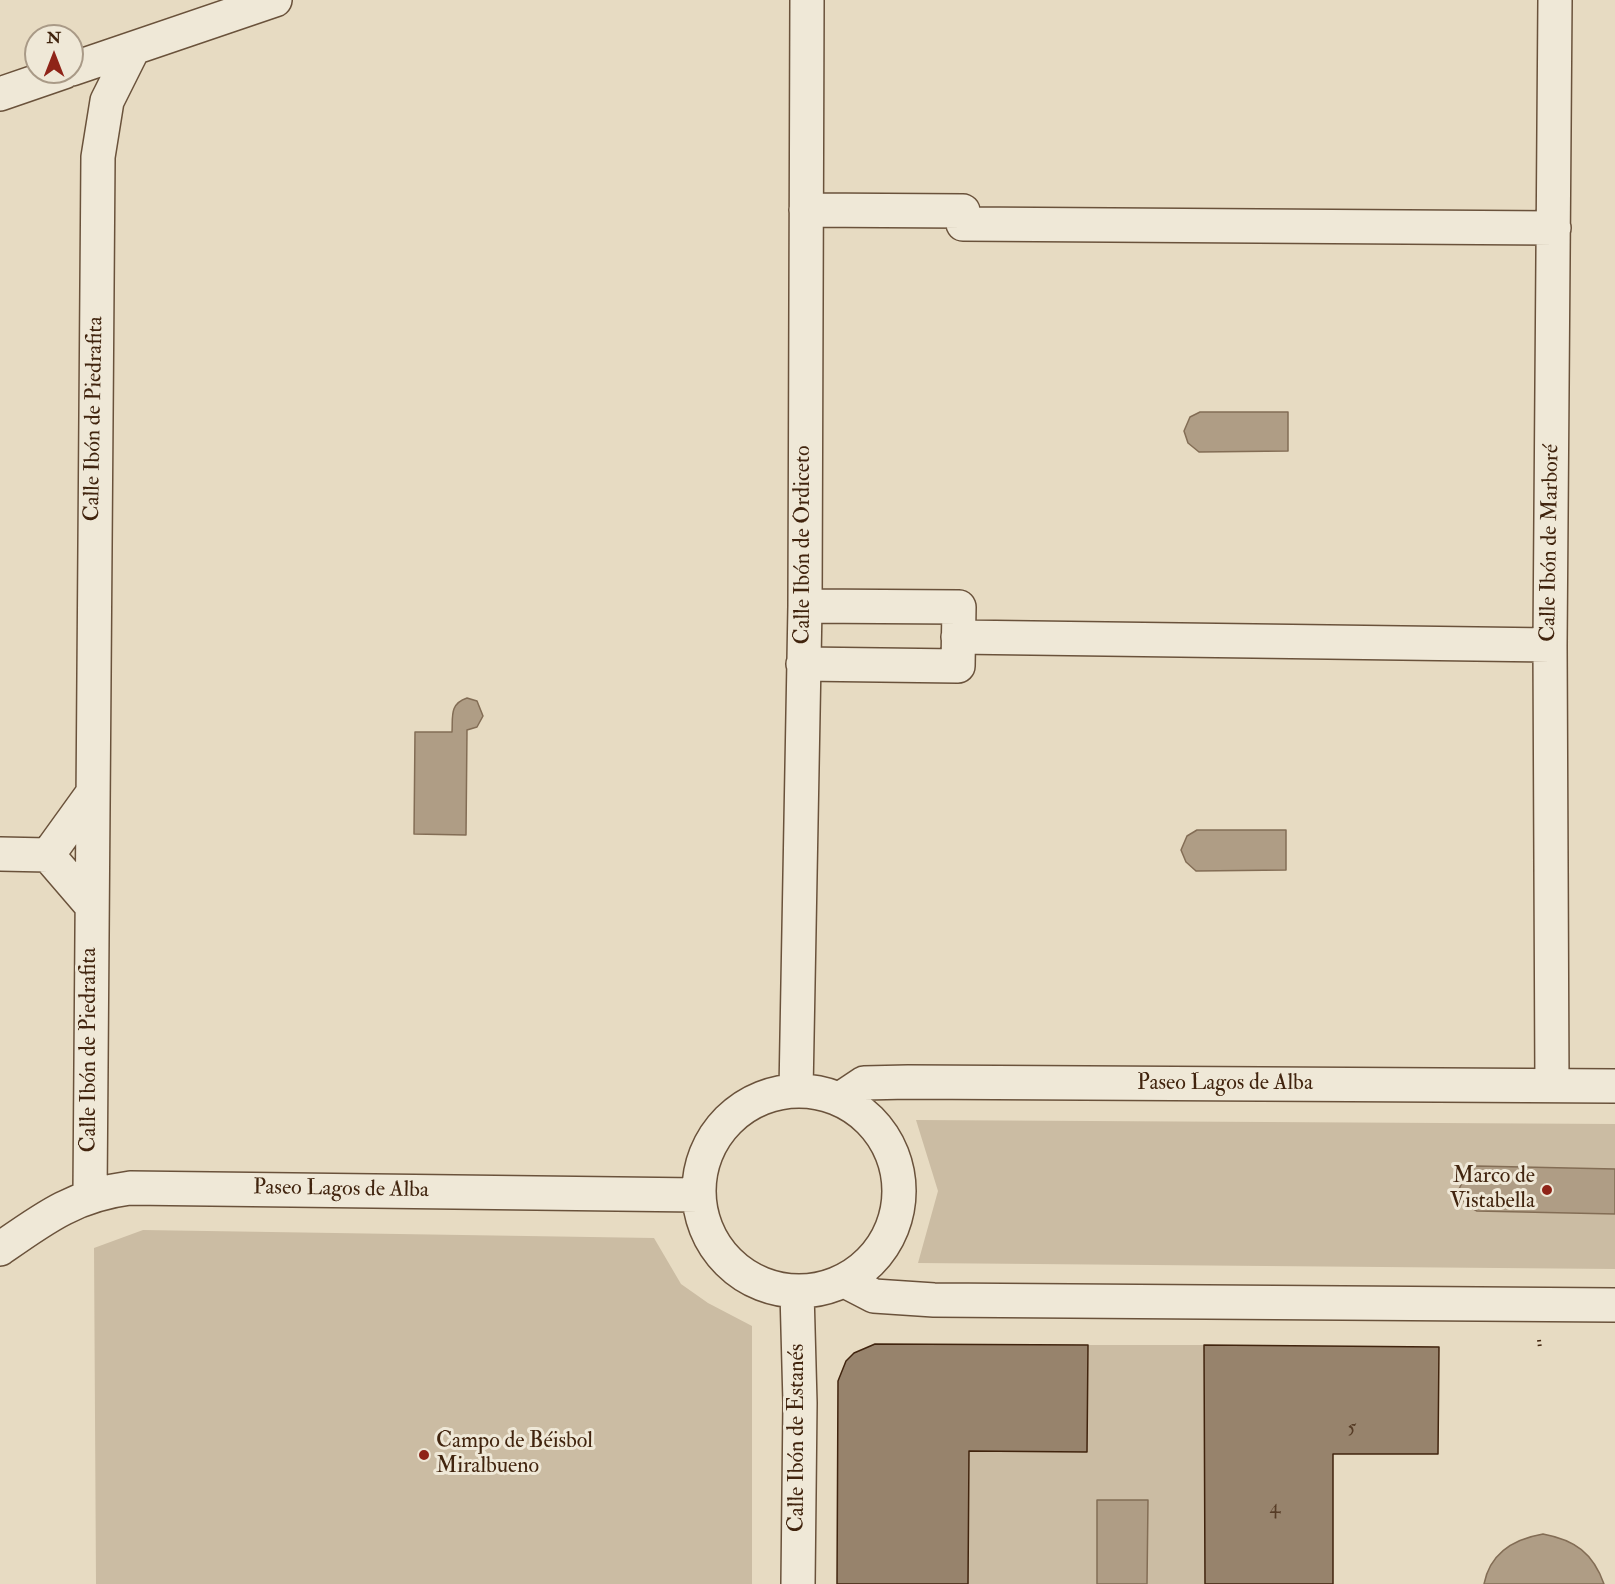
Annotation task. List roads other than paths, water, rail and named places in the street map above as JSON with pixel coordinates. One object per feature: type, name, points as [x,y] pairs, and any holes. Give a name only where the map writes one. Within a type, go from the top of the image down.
[{"type":"street","points":[[84,65],[132,51],[275,0]]},
{"type":"street","name":"Calle Ibón de Ordiceto","points":[[796,1090],[805,606],[807,0]]},
{"type":"street","name":"Calle Ibón de Marboré","points":[[1552,1085],[1550,645],[1555,0]]},
{"type":"street","name":"Calle Ibón de Piedrafita","points":[[90,1195],[98,157],[107,101],[132,51]]},
{"type":"street","points":[[0,94],[29,84]]},
{"type":"street","points":[[806,210],[963,211],[963,224],[1554,228]]},
{"type":"street","points":[[803,664],[958,666],[959,607],[805,606]]},
{"type":"street","points":[[958,638],[1550,645]]},
{"type":"street","points":[[48,855],[92,794]]},
{"type":"street","points":[[0,854],[48,855],[91,905]]},
{"type":"street","name":"Paseo Lagos de Alba","points":[[840,1099],[864,1083],[908,1082],[1615,1086]]},
{"type":"street","points":[[796,1090],[819,1092],[840,1099],[867,1117],[887,1142],[898,1172],[899,1205],[890,1235],[872,1262],[845,1281],[822,1290],[797,1292],[767,1287],[740,1273],[718,1252],[704,1225],[698,1195],[702,1164],[716,1135],[737,1112],[765,1097],[796,1090]]},
{"type":"street","name":"Paseo Lagos de Alba","points":[[0,1249],[54,1212],[90,1195],[151,1188],[698,1195]]},
{"type":"street","points":[[845,1281],[874,1296],[934,1300],[1615,1305]]},
{"type":"street","name":"Calle Ibón de Estanés","points":[[797,1292],[800,1403],[798,1584]]},
{"type":"place","name":"Marco de Vistabella","points":[[1547,1190]]},
{"type":"place","name":"Campo de Béisbol Miralbueno","points":[[424,1455]]}]
